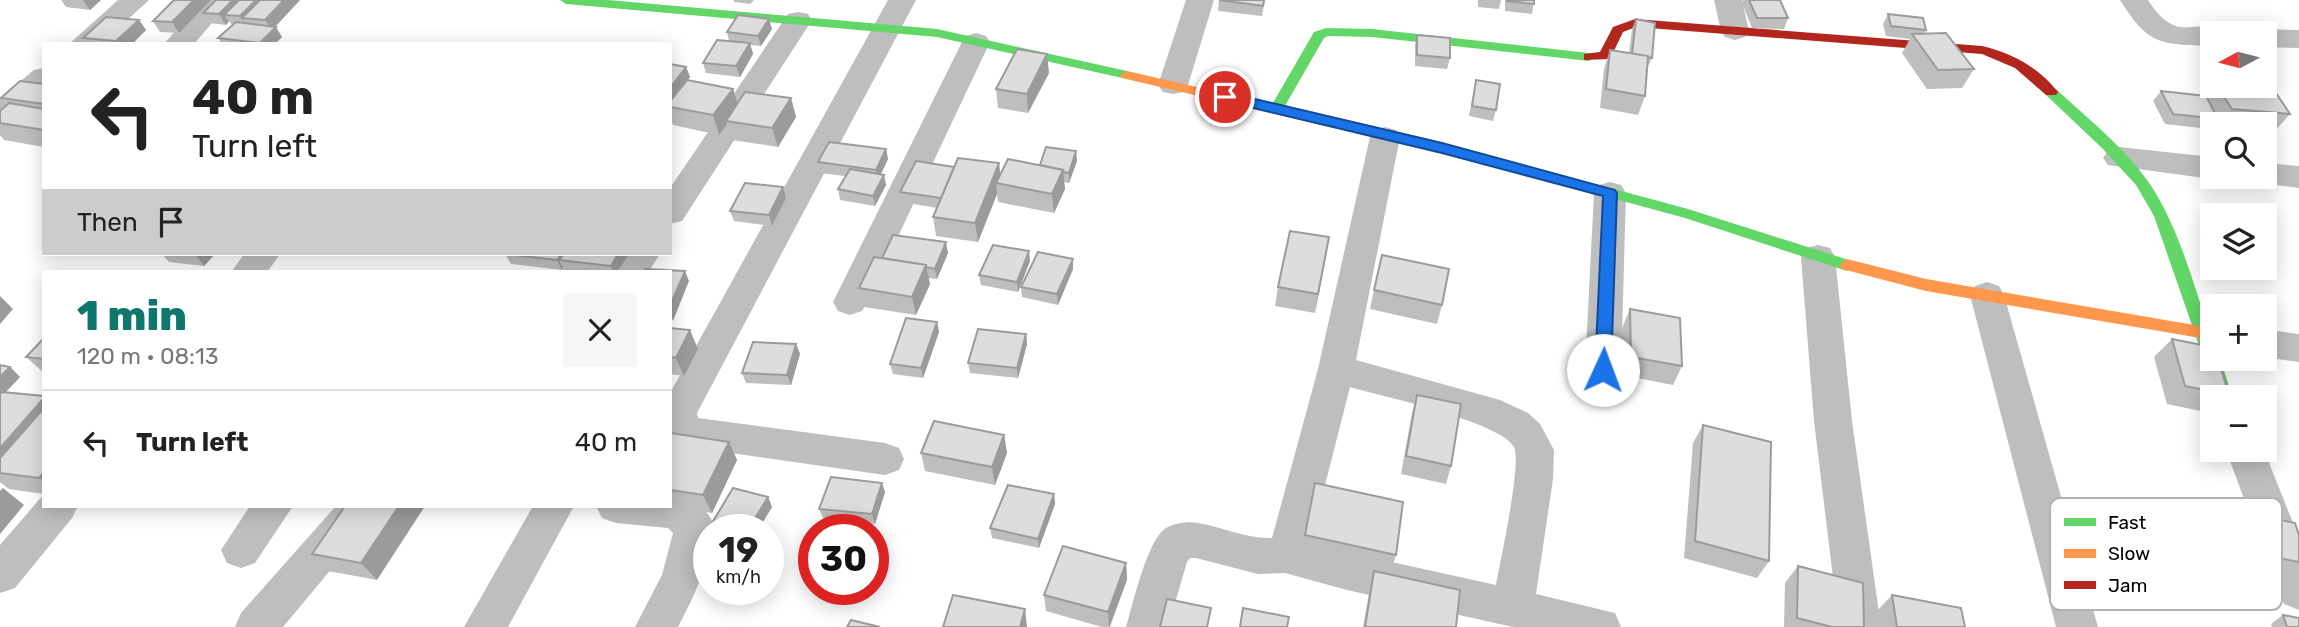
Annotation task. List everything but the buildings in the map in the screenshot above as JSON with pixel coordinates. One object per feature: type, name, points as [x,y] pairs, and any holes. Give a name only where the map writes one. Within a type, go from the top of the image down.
[{"type":"street","points":[[85,42],[135,0]]},
{"type":"street","points":[[180,42],[218,0]]},
{"type":"street","points":[[566,0],[797,20],[894,14],[937,33],[1277,108],[1385,137],[1442,148],[1688,214],[1818,257],[1926,285],[2200,332]]},
{"type":"street","points":[[1173,85],[1200,0]]},
{"type":"street","points":[[1728,0],[1735,31]]},
{"type":"street","points":[[2134,0],[2146,21],[2160,33],[2200,36]]},
{"type":"street","points":[[886,459],[682,431],[678,413],[894,14]]},
{"type":"street","points":[[672,210],[797,20]]},
{"type":"street","points":[[1277,108],[1319,35],[1326,32],[1372,33],[1583,58],[1605,56],[1617,29],[1623,24],[1982,50],[2004,55],[2022,65],[2141,182],[2161,216],[2200,317]]},
{"type":"street","points":[[2277,38],[2299,39]]},
{"type":"street","points":[[850,302],[976,42]]},
{"type":"street","points":[[0,114],[42,79]]},
{"type":"street","points":[[1285,555],[1294,533],[1336,369],[1385,137]]},
{"type":"street","points":[[2119,158],[2200,167]]},
{"type":"street","points":[[2277,175],[2299,177]]},
{"type":"street","points":[[1603,370],[1610,193]]},
{"type":"street","points":[[250,270],[261,256]]},
{"type":"street","points":[[1818,257],[1833,421],[1860,627]]},
{"type":"street","points":[[1987,295],[2050,527]]},
{"type":"street","points":[[2277,345],[2299,348]]},
{"type":"street","points":[[1336,369],[1487,411],[1515,424],[1527,435],[1535,450],[1534,479],[1513,608]]},
{"type":"street","points":[[2250,462],[2263,498]]},
{"type":"street","points":[[0,575],[56,508]]},
{"type":"street","points":[[241,550],[272,508]]},
{"type":"street","points":[[257,627],[358,508]]},
{"type":"street","points":[[485,627],[553,508]]},
{"type":"street","points":[[636,508],[677,512],[695,527],[682,579],[656,627]]},
{"type":"street","points":[[1147,627],[1169,556],[1179,541],[1196,540],[1258,556],[1285,555],[1347,572],[1600,627]]},
{"type":"street","points":[[2282,547],[2299,592]]},
{"type":"street","points":[[2072,610],[2077,627]]},
{"type":"traffic: fast","points":[[566,0],[937,33],[1127,75]]},
{"type":"traffic: fast","points":[[1277,108],[1319,35],[1326,32],[1372,33],[1589,57]]},
{"type":"traffic: fast","points":[[2051,92],[2108,146],[2141,182],[2161,216],[2221,385]]},
{"type":"traffic: fast","points":[[1462,153],[1688,214],[1847,265]]},
{"type":"traffic: slow","points":[[1127,75],[1462,153]]},
{"type":"traffic: slow","points":[[1847,265],[1926,285],[2200,332]]},
{"type":"traffic: jam","points":[[1589,57],[1605,56],[1618,30],[1635,23],[1982,50],[2012,61],[2051,92]]},
{"type":"route","points":[[1225,97],[1310,116],[1385,137],[1442,148],[1610,193],[1603,370]]}]
